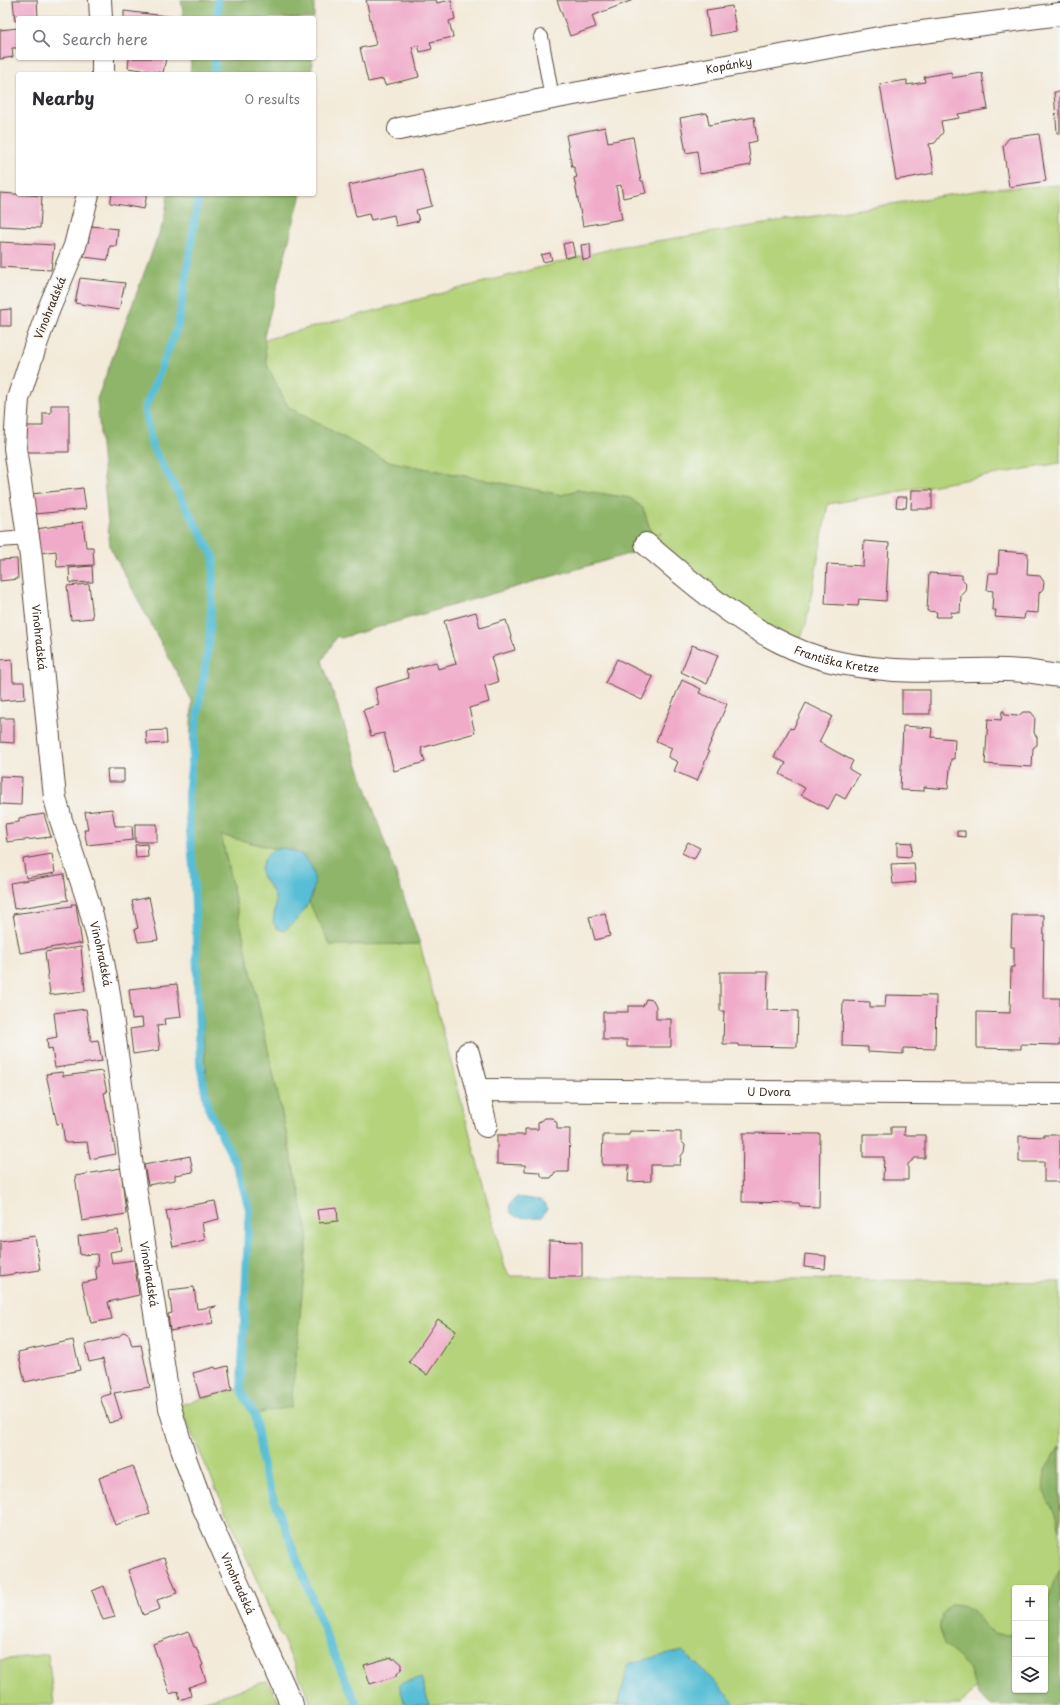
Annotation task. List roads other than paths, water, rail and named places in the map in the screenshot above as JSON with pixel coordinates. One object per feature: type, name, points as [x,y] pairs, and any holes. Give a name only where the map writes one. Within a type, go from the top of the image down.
[{"type":"street","points":[[100,0],[101,16]]},
{"type":"street","name":"Kopánky","points":[[399,129],[552,98],[884,37],[1060,14]]},
{"type":"street","points":[[103,60],[103,72]]},
{"type":"street","name":"Vinohradská","points":[[88,196],[75,246],[48,311],[18,399],[15,448],[31,557],[55,798],[88,901],[102,953],[109,994],[132,1167],[170,1408],[185,1458],[202,1504],[292,1705]]},
{"type":"street","name":"Františka Kretze","points":[[646,544],[736,615],[764,633],[792,647],[820,658],[895,670],[1023,671],[1060,676]]},
{"type":"street","points":[[468,1053],[486,1126]]},
{"type":"street","name":"U Dvora","points":[[478,1090],[1060,1094]]},
{"type":"lane","points":[[541,37],[552,98]]},
{"type":"lane","points":[[0,540],[28,538]]},
{"type":"water","points":[[283,848],[299,854],[309,863],[314,874],[314,886],[311,898],[304,911],[283,931],[277,928],[273,922],[275,898],[264,880],[261,871],[262,865],[268,854]]},
{"type":"water","points":[[517,1197],[541,1200],[546,1204],[547,1209],[542,1217],[524,1218],[515,1216],[510,1211],[510,1205]]},
{"type":"water","points":[[682,1651],[705,1672],[736,1705],[618,1705],[629,1663]]},
{"type":"water","points":[[421,1677],[429,1705],[405,1705],[399,1684]]},
{"type":"waterway","points":[[218,0],[218,16]]},
{"type":"waterway","points":[[214,72],[215,60]]},
{"type":"waterway","points":[[199,196],[178,326],[145,408],[152,446],[214,557],[209,643],[198,712],[188,793],[194,879],[200,1064],[208,1108],[237,1166],[249,1209],[241,1388],[245,1399],[255,1414],[264,1473],[331,1648],[357,1705]]}]
